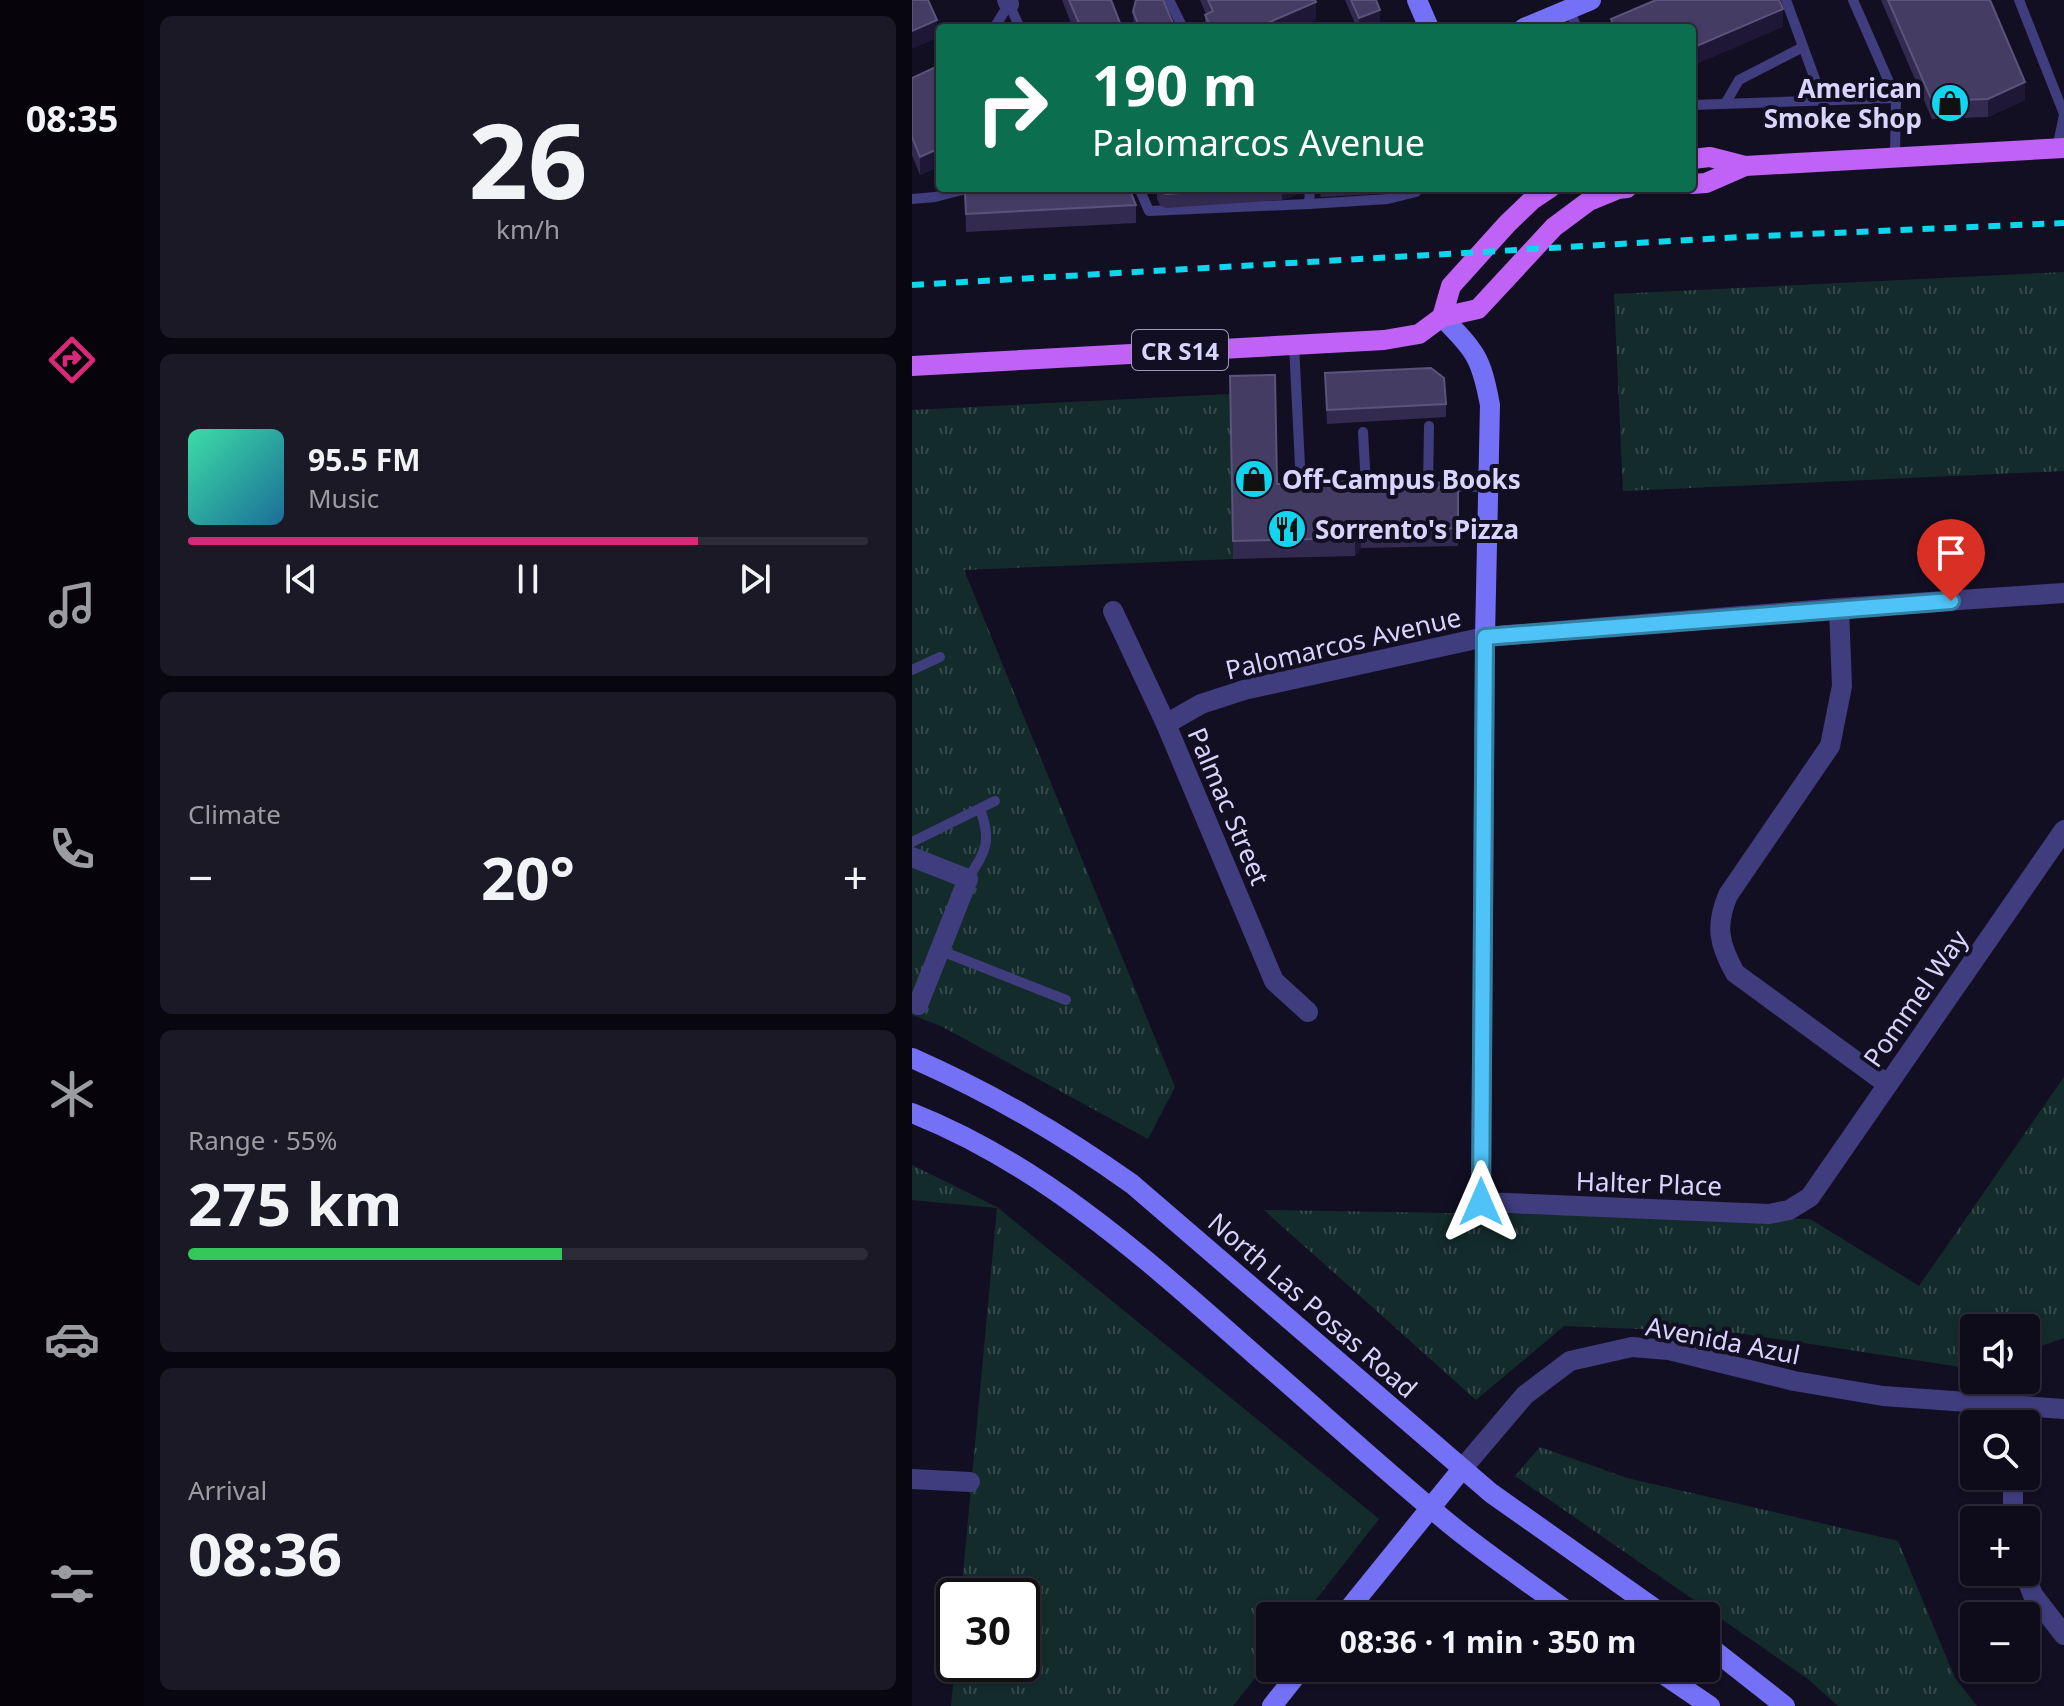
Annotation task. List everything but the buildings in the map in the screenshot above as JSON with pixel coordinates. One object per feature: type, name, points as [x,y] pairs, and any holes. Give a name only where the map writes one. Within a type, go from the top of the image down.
[{"type":"main road","points":[[1417,0],[1427,24]]},
{"type":"main road","points":[[1544,24],[1573,18],[1591,0]]},
{"type":"main road","points":[[1696,159],[1710,157],[1745,166],[2062,147]]},
{"type":"main road","points":[[1696,184],[1706,183],[1745,166]]},
{"type":"main road","name":"CR S14","points":[[912,366],[1384,340],[1419,334],[1442,317],[1478,309],[1554,227],[1589,201],[1611,192]]},
{"type":"main road","points":[[1485,637],[1490,405],[1483,369],[1473,349],[1442,317],[1451,286],[1507,224],[1527,194]]},
{"type":"main road","name":"North Las Posas Road","points":[[912,1058],[1020,1110],[1132,1184],[1462,1469],[1520,1515],[1645,1602]]},
{"type":"main road","points":[[912,1113],[958,1133],[1009,1161],[1083,1209],[1431,1507],[1556,1602]]},
{"type":"main road","name":"Avenida Azul","points":[[1354,1602],[1462,1469]]},
{"type":"main road","points":[[1720,1655],[1785,1706]]},
{"type":"main road","points":[[1272,1705],[1291,1682]]},
{"type":"main road","points":[[1675,1682],[1710,1706]]},
{"type":"street","name":"Palomarcos Avenue","points":[[1166,724],[1201,704],[1244,690],[1485,637],[2064,593]]},
{"type":"street","points":[[1839,608],[1842,686],[1830,746],[1728,895],[1721,912],[1721,948],[1735,973],[1887,1084]]},
{"type":"street","name":"Palmac Street","points":[[1113,611],[1166,724],[1274,981],[1308,1012]]},
{"type":"street","name":"Halter Place","points":[[1485,637],[1481,1202],[1769,1214],[1789,1210],[1810,1197]]},
{"type":"street","name":"Pommel Way","points":[[1810,1197],[2064,830]]},
{"type":"street","points":[[912,857],[968,879],[918,1005]]},
{"type":"street","name":"Avenida Azul","points":[[1462,1469],[1525,1395],[1570,1361],[1632,1347],[1669,1350],[1794,1381],[1975,1410]]},
{"type":"street","name":"Avenida Azul","points":[[2040,1412],[2064,1409]]},
{"type":"street","points":[[912,1479],[970,1482]]},
{"type":"street","points":[[2029,1586],[2064,1635]]},
{"type":"lane","points":[[1169,0],[1181,24]]},
{"type":"lane","points":[[1786,0],[1823,101]]},
{"type":"lane","points":[[1853,0],[1896,98],[1895,157]]},
{"type":"lane","points":[[2019,0],[2064,114],[2062,147]]},
{"type":"lane","points":[[996,24],[1008,2]]},
{"type":"lane","points":[[1008,2],[1018,24]]},
{"type":"lane","points":[[1725,104],[1739,80],[1803,47]]},
{"type":"lane","points":[[1696,105],[1896,98]]},
{"type":"lane","points":[[912,199],[954,192]]},
{"type":"lane","points":[[1141,192],[1149,211],[1388,199],[1416,192]]},
{"type":"lane","points":[[1309,204],[1310,192]]},
{"type":"lane","points":[[1294,345],[1301,486],[1327,486]]},
{"type":"lane","points":[[1428,487],[1429,426]]},
{"type":"lane","points":[[1363,432],[1366,486]]},
{"type":"lane","points":[[1340,486],[1489,487]]},
{"type":"lane","points":[[912,670],[940,657]]},
{"type":"lane","points":[[912,842],[995,801]]},
{"type":"lane","points":[[968,879],[986,851],[988,830],[980,809]]},
{"type":"lane","points":[[939,950],[1066,1000]]},
{"type":"green space","points":[[2064,272],[2064,471],[1623,491],[1614,294]]},
{"type":"green space","points":[[1230,394],[1233,559],[964,570],[1175,1087],[1148,1139],[941,1026],[912,1015],[912,410]]},
{"type":"green space","points":[[2064,1077],[2064,1338],[2040,1346],[2040,1314],[1960,1314],[1960,1367],[1738,1333],[1564,1326],[1476,1400],[1264,1210],[1810,1219],[1919,1286]]},
{"type":"green space","points":[[912,1165],[997,1207],[1379,1519],[1314,1602],[1256,1602],[1256,1677],[1233,1706],[951,1706],[953,1682],[1040,1682],[1040,1578],[963,1578],[997,1208],[912,1200]]},
{"type":"green space","points":[[1540,1447],[1627,1478],[1898,1541],[1955,1678],[1977,1706],[1838,1706],[1808,1679],[1720,1618],[1720,1602],[1697,1602],[1515,1476]]},
{"type":"railway","points":[[912,285],[1740,237],[2064,223]]},
{"type":"place","name":"American Smoke Shop","points":[[1950,103]]},
{"type":"place","name":"Off-Campus Books","points":[[1254,479]]},
{"type":"place","name":"Sorrento's Pizza","points":[[1287,529]]},
{"type":"route","points":[[1481,1202],[1485,637],[1951,601]]}]
